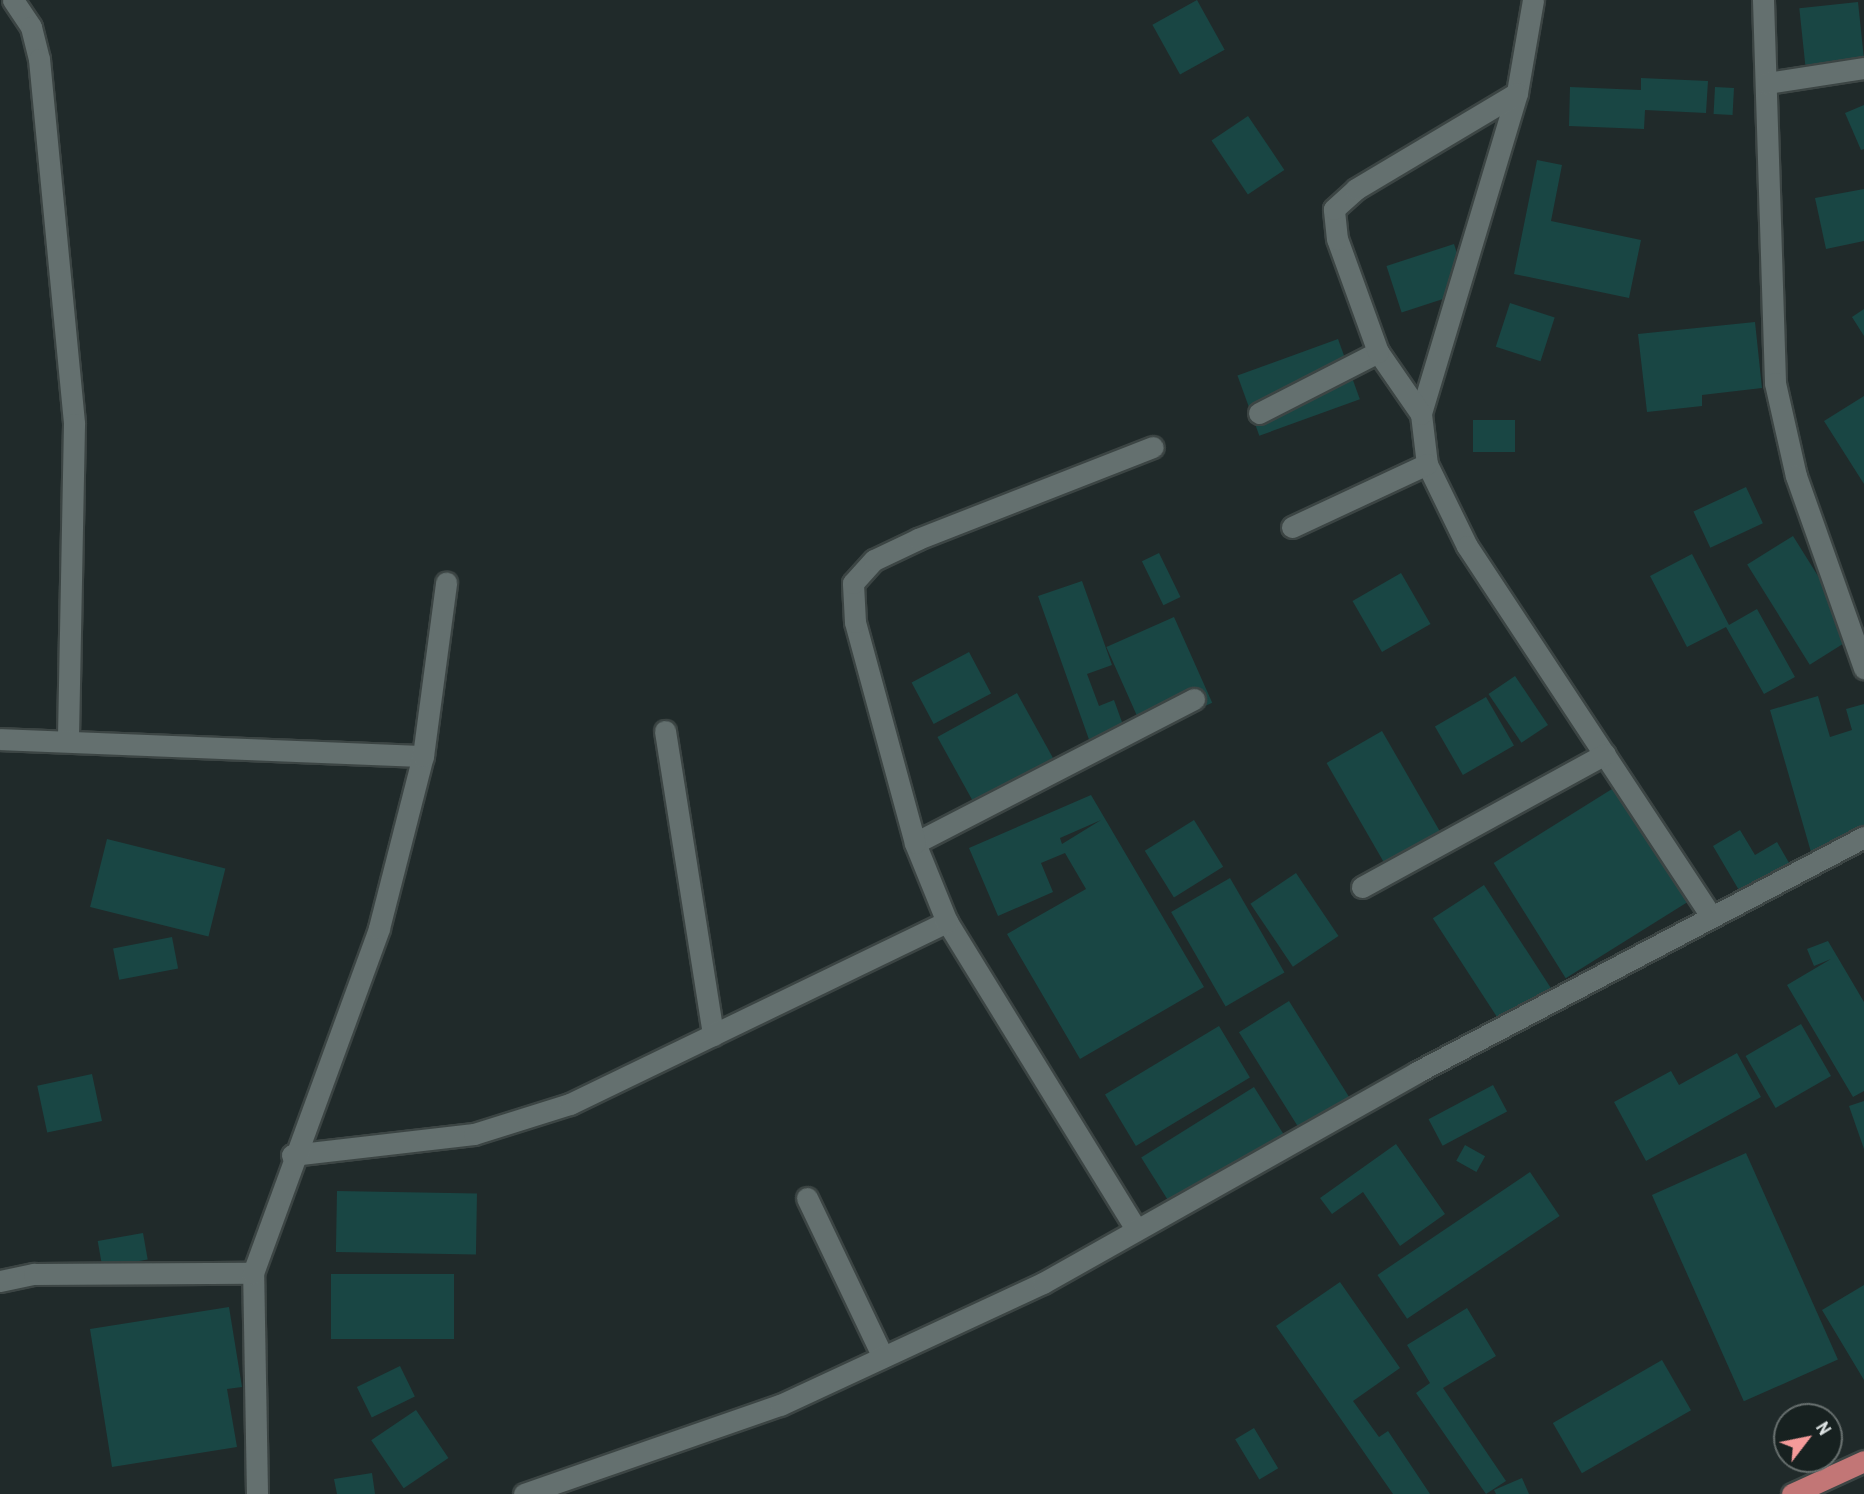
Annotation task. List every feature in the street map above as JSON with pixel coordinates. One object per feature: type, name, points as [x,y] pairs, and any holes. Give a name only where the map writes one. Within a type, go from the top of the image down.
[{"type":"highway","points":[[1792,1494],[1864,1461]]},
{"type":"street","points":[[13,0],[31,27],[39,59],[74,424],[68,740]]},
{"type":"street","points":[[1533,0],[1517,93],[1421,414],[1427,464],[1467,546],[1709,913]]},
{"type":"street","points":[[1763,0],[1775,383],[1796,476],[1864,668]]},
{"type":"street","points":[[1767,83],[1864,68]]},
{"type":"street","points":[[1421,414],[1378,352],[1337,239],[1334,209],[1356,188],[1517,93]]},
{"type":"street","points":[[1259,413],[1378,352]]},
{"type":"street","points":[[1136,1229],[947,922],[915,843],[855,622],[853,583],[874,560],[918,539],[1153,447]]},
{"type":"street","points":[[1292,527],[1427,464]]},
{"type":"street","points":[[257,1494],[253,1273],[292,1156],[379,928],[423,756],[446,583]]},
{"type":"street","points":[[915,843],[1194,699]]},
{"type":"street","points":[[665,731],[713,1035]]},
{"type":"street","points":[[0,739],[423,756]]},
{"type":"street","points":[[1362,887],[1605,754]]},
{"type":"street","points":[[524,1494],[780,1405],[1043,1283],[1709,913],[1864,837]]},
{"type":"street","points":[[292,1156],[474,1134],[570,1104],[947,922]]},
{"type":"street","points":[[807,1198],[883,1357]]},
{"type":"street","points":[[0,1281],[34,1274],[253,1273]]},
{"type":"building","points":[[1197,0],[1225,50],[1180,75],[1152,25]]},
{"type":"building","points":[[1858,2],[1864,59],[1805,65],[1799,8]]},
{"type":"building","points":[[1641,78],[1708,81],[1706,113],[1645,110],[1644,129],[1569,126],[1570,87],[1641,90]]},
{"type":"building","points":[[1715,87],[1734,88],[1733,115],[1714,114]]},
{"type":"building","points":[[1864,105],[1864,149],[1861,150],[1845,113]]},
{"type":"building","points":[[1248,116],[1284,170],[1248,194],[1212,141]]},
{"type":"building","points":[[1537,160],[1562,165],[1551,221],[1641,240],[1629,298],[1514,274]]},
{"type":"building","points":[[1864,189],[1864,241],[1826,249],[1815,198]]},
{"type":"building","points":[[1454,244],[1469,291],[1402,313],[1386,266]]},
{"type":"building","points":[[1510,303],[1555,318],[1540,361],[1496,347]]},
{"type":"building","points":[[1864,309],[1864,336],[1852,317]]},
{"type":"building","points":[[1755,322],[1762,388],[1702,395],[1702,406],[1647,412],[1638,334]]},
{"type":"building","points":[[1338,339],[1360,399],[1259,436],[1237,376]]},
{"type":"building","points":[[1864,396],[1864,484],[1824,421]]},
{"type":"building","points":[[1473,420],[1515,420],[1515,452],[1473,452]]},
{"type":"building","points":[[1746,487],[1763,523],[1710,548],[1693,512]]},
{"type":"building","points":[[1793,536],[1856,636],[1810,665],[1747,565]]},
{"type":"building","points":[[1159,553],[1180,597],[1163,605],[1142,561]]},
{"type":"building","points":[[1692,554],[1729,625],[1757,609],[1795,677],[1764,694],[1726,627],[1687,647],[1650,576]]},
{"type":"building","points":[[1401,573],[1430,624],[1382,652],[1353,601]]},
{"type":"building","points":[[1082,581],[1112,665],[1087,674],[1099,706],[1114,700],[1127,736],[1092,748],[1038,596]]},
{"type":"building","points":[[1174,617],[1212,703],[1145,733],[1106,647]]},
{"type":"building","points":[[969,652],[991,693],[934,724],[912,683]]},
{"type":"building","points":[[1515,676],[1548,725],[1521,743],[1488,694]]},
{"type":"building","points":[[1017,693],[1058,767],[979,811],[937,737]]},
{"type":"building","points":[[1818,696],[1830,737],[1852,730],[1846,709],[1864,704],[1864,845],[1813,859],[1770,710]]},
{"type":"building","points":[[1486,697],[1514,745],[1463,775],[1435,726]]},
{"type":"building","points":[[1382,731],[1443,837],[1388,869],[1327,763]]},
{"type":"building","points":[[1620,784],[1692,899],[1566,978],[1494,863]]},
{"type":"building","points":[[1091,795],[1204,987],[1080,1059],[1007,934],[1086,889],[1065,853],[1041,863],[1053,892],[998,916],[969,848]],"holes":[[[1101,820],[1062,844],[1060,838]]]},
{"type":"building","points":[[1194,820],[1223,867],[1174,897],[1145,851]]},
{"type":"building","points":[[1740,830],[1755,855],[1777,842],[1792,868],[1743,897],[1713,846]]},
{"type":"building","points":[[107,839],[225,869],[208,936],[90,907]]},
{"type":"building","points":[[1296,873],[1338,936],[1293,967],[1250,904]]},
{"type":"building","points":[[1230,878],[1284,972],[1226,1006],[1171,912]]},
{"type":"building","points":[[1484,885],[1553,991],[1501,1024],[1433,918]]},
{"type":"building","points":[[172,937],[178,968],[119,980],[113,948]]},
{"type":"building","points":[[1828,941],[1864,1002],[1864,1091],[1853,1097],[1787,985],[1831,959],[1814,966],[1807,949]]},
{"type":"building","points":[[1289,1001],[1356,1108],[1306,1139],[1239,1032]]},
{"type":"building","points":[[1801,1024],[1831,1076],[1776,1108],[1746,1056]]},
{"type":"building","points":[[1219,1026],[1250,1077],[1136,1146],[1105,1095]]},
{"type":"building","points":[[1737,1053],[1761,1097],[1646,1161],[1614,1102],[1671,1071],[1679,1085]]},
{"type":"building","points":[[92,1074],[102,1121],[47,1133],[37,1086]]},
{"type":"building","points":[[1493,1085],[1507,1111],[1443,1146],[1429,1119]]},
{"type":"building","points":[[1254,1087],[1287,1140],[1174,1210],[1141,1157]]},
{"type":"building","points":[[1864,1101],[1864,1149],[1849,1106]]},
{"type":"building","points":[[1396,1144],[1445,1214],[1400,1246],[1363,1192],[1332,1214],[1320,1198]]},
{"type":"building","points":[[1465,1145],[1485,1156],[1476,1172],[1456,1161]]},
{"type":"building","points":[[1746,1153],[1838,1359],[1744,1401],[1652,1195]]},
{"type":"building","points":[[1530,1172],[1560,1216],[1407,1319],[1377,1275]]},
{"type":"building","points":[[337,1191],[477,1193],[476,1254],[336,1252]]},
{"type":"building","points":[[143,1233],[148,1260],[102,1268],[98,1241]]},
{"type":"building","points":[[331,1274],[454,1274],[454,1339],[331,1339]]},
{"type":"building","points":[[1340,1282],[1400,1368],[1353,1401],[1379,1437],[1388,1431],[1430,1494],[1393,1494],[1276,1326]]},
{"type":"building","points":[[1864,1285],[1864,1380],[1822,1310]]},
{"type":"building","points":[[229,1307],[242,1387],[227,1389],[237,1447],[112,1467],[90,1329]]},
{"type":"building","points":[[1467,1308],[1496,1356],[1443,1388],[1506,1481],[1486,1494],[1416,1393],[1430,1383],[1407,1345]]},
{"type":"building","points":[[1662,1360],[1691,1410],[1582,1473],[1553,1423]]},
{"type":"building","points":[[400,1366],[415,1397],[372,1418],[357,1387]]},
{"type":"building","points":[[416,1410],[448,1458],[404,1488],[371,1440]]},
{"type":"building","points":[[1254,1428],[1278,1468],[1259,1480],[1235,1439]]},
{"type":"building","points":[[372,1473],[375,1494],[337,1494],[334,1479]]},
{"type":"building","points":[[1522,1478],[1529,1494],[1496,1494],[1494,1490]]}]
